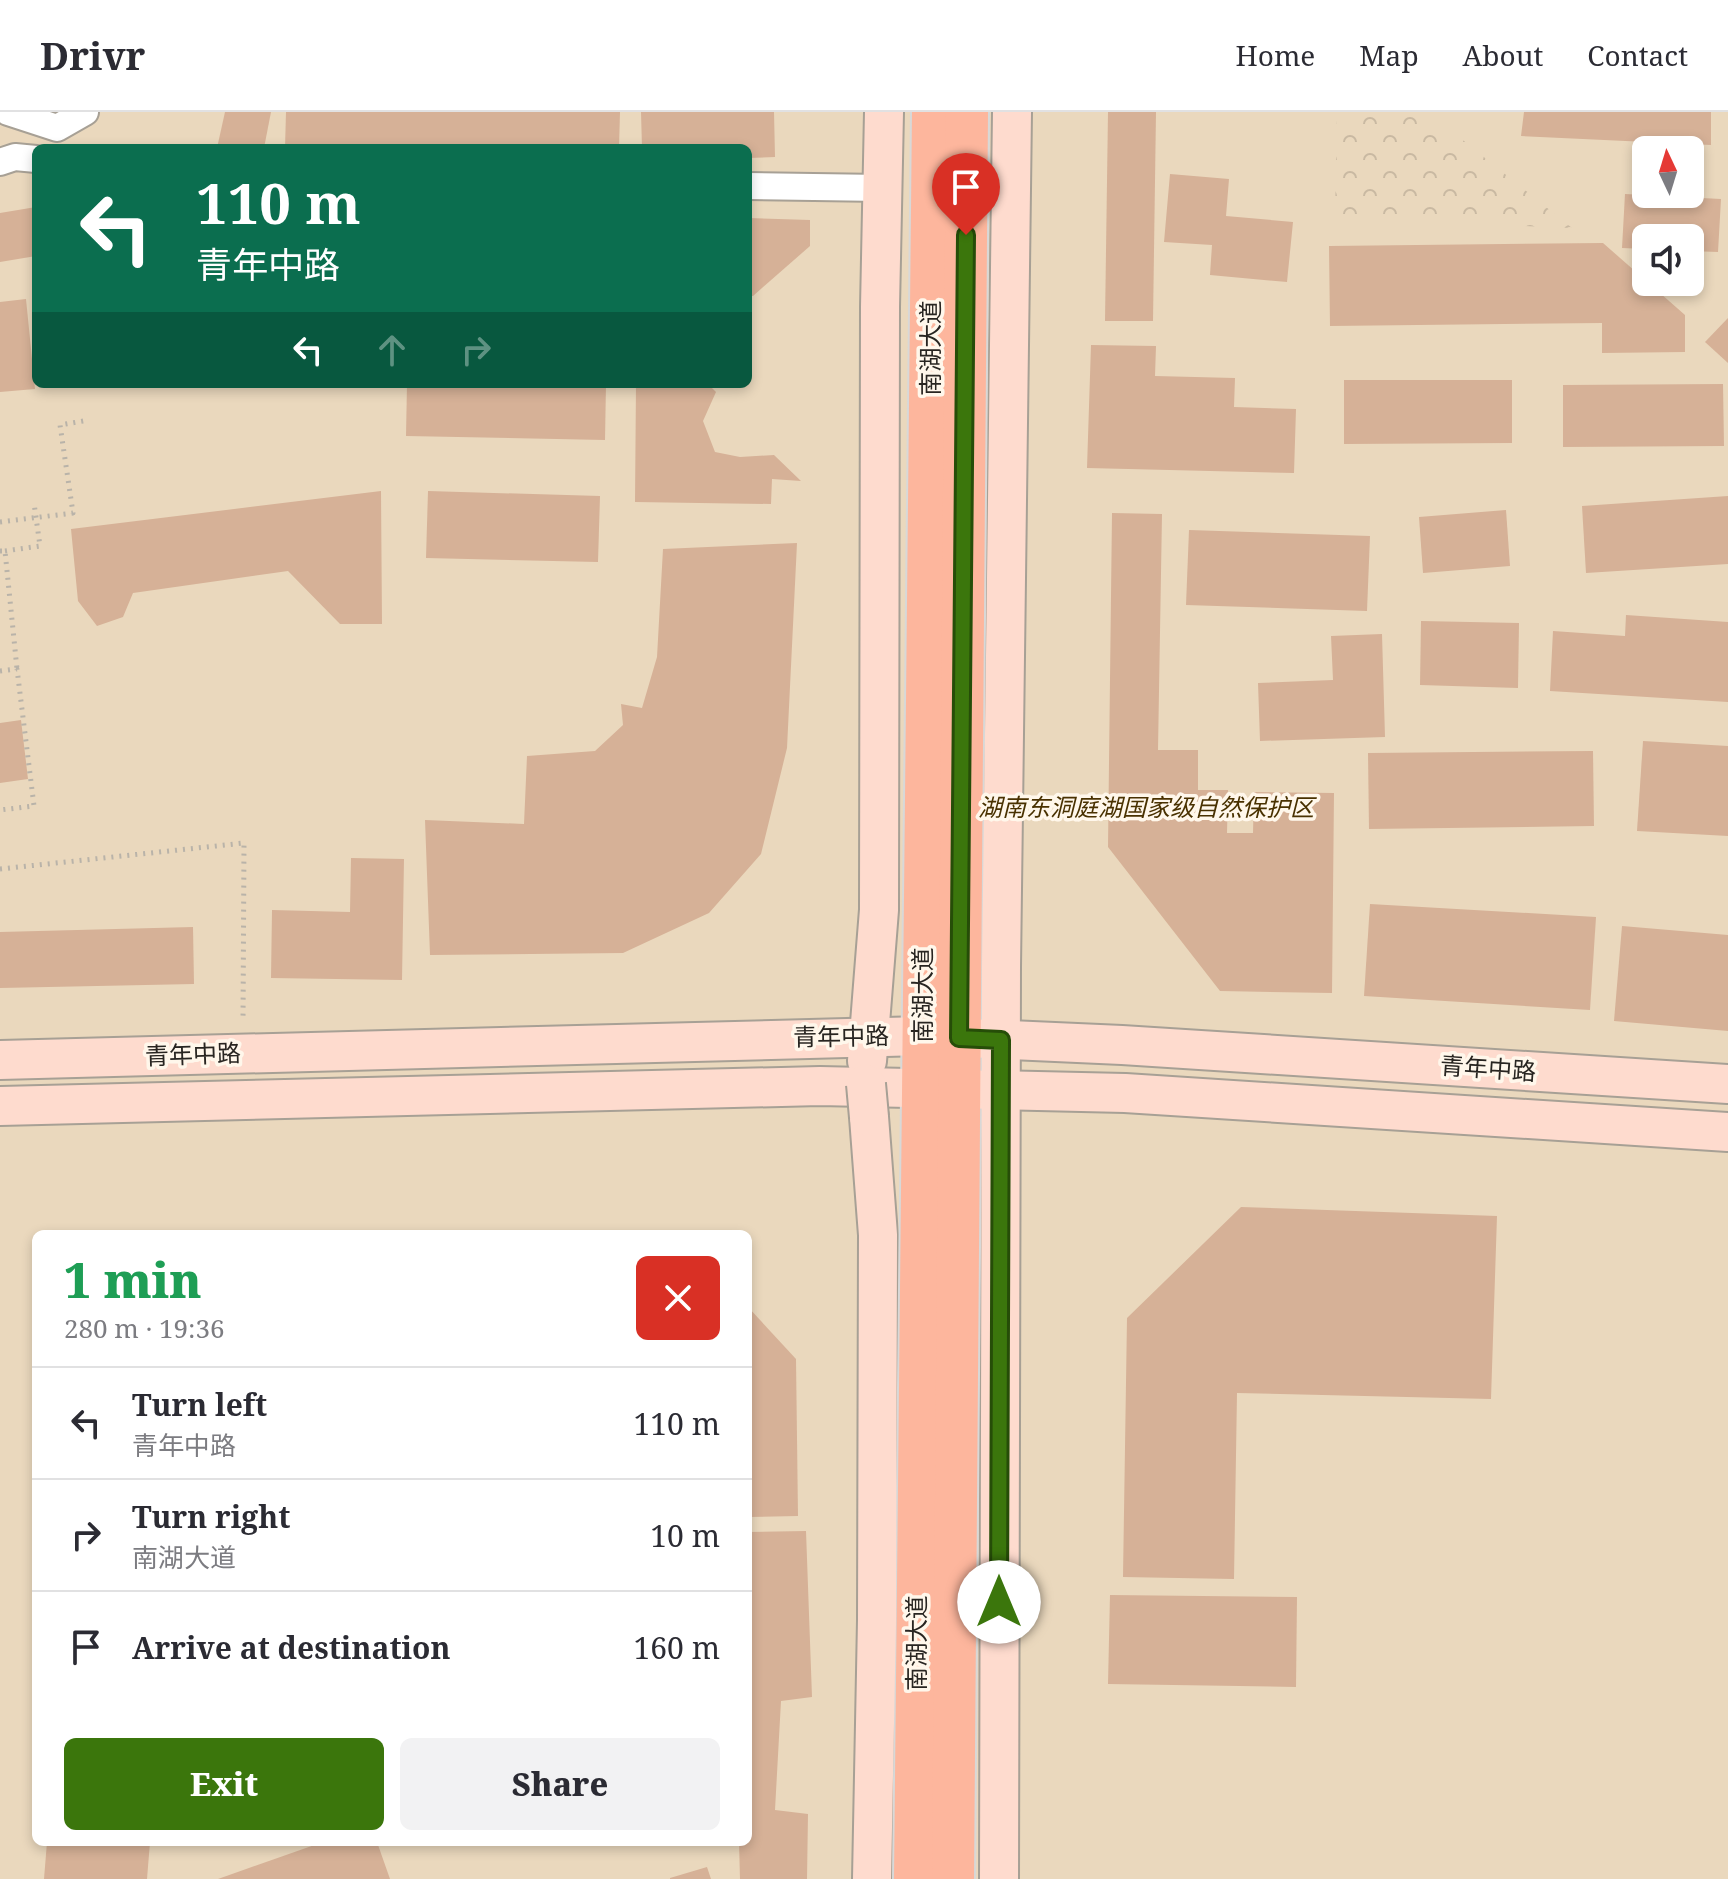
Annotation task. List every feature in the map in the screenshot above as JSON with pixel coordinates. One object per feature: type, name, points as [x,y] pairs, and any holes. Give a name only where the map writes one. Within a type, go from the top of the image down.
[{"type":"main road","points":[[872,1879],[877,1620],[878,1235],[868,1100],[869,1036],[879,910],[880,307],[884,112]]},
{"type":"main road","name":"南湖大道","points":[[933,112],[941,1088],[953,1879]]},
{"type":"main road","name":"南湖大道","points":[[941,1037],[967,112]]},
{"type":"main road","points":[[999,1879],[1001,1040],[1012,112]]},
{"type":"main road","name":"青年中路","points":[[0,1060],[869,1036],[941,1037],[1122,1045],[1728,1084]]},
{"type":"main road","name":"青年中路","points":[[0,1106],[820,1086],[1125,1093],[1728,1132]]},
{"type":"main road","name":"南湖大道","points":[[915,1879],[941,1088]]},
{"type":"street","points":[[8,112],[57,128],[85,112]]},
{"type":"street","points":[[0,162],[15,157],[32,159]]},
{"type":"street","points":[[752,186],[883,188]]},
{"type":"path","points":[[0,522],[73,513],[60,425],[89,420]]},
{"type":"path","points":[[0,810],[34,806],[2,551],[40,546],[34,503]]},
{"type":"path","points":[[0,671],[17,669]]},
{"type":"path","points":[[0,869],[244,843],[243,1054]]},
{"type":"green space","name":"湖南东洞庭湖国家级自然保护区","points":[[0,112],[1728,112],[1728,1879],[0,1879]]},
{"type":"green space","points":[[1337,112],[1428,112],[1572,228],[1335,218]]},
{"type":"building","points":[[225,112],[271,112],[265,144],[218,144]]},
{"type":"building","points":[[286,112],[620,112],[619,144],[285,144]]},
{"type":"building","points":[[641,112],[774,112],[775,157],[752,158],[752,144],[642,144]]},
{"type":"building","points":[[1108,112],[1156,112],[1153,321],[1105,321]]},
{"type":"building","points":[[1524,112],[1711,112],[1711,145],[1704,145],[1704,136],[1632,136],[1632,141],[1521,136]]},
{"type":"building","points":[[1170,174],[1229,179],[1226,216],[1293,222],[1287,282],[1210,275],[1212,245],[1164,242]]},
{"type":"building","points":[[1625,194],[1632,194],[1632,208],[1704,208],[1704,198],[1721,199],[1718,252],[1704,252],[1704,224],[1632,224],[1632,248],[1622,248]]},
{"type":"building","points":[[32,208],[32,257],[0,262],[0,213]]},
{"type":"building","points":[[752,218],[810,220],[810,246],[753,296]]},
{"type":"building","points":[[1603,243],[1632,268],[1632,296],[1663,296],[1685,315],[1685,352],[1602,353],[1602,323],[1330,326],[1329,246]]},
{"type":"building","points":[[26,299],[32,388],[35,389],[0,392],[0,302]]},
{"type":"building","points":[[1728,318],[1728,363],[1705,342]]},
{"type":"building","points":[[1091,345],[1156,346],[1155,376],[1235,378],[1234,407],[1296,409],[1294,473],[1087,468]]},
{"type":"building","points":[[1344,380],[1512,380],[1512,443],[1344,444]]},
{"type":"building","points":[[1723,384],[1724,446],[1563,447],[1563,385]]},
{"type":"building","points":[[407,388],[606,388],[605,440],[406,436]]},
{"type":"building","points":[[636,388],[712,388],[716,392],[703,421],[715,452],[740,457],[774,455],[801,481],[772,479],[771,504],[635,502]]},
{"type":"building","points":[[381,491],[382,624],[340,624],[288,571],[133,593],[123,617],[97,626],[78,601],[71,529]]},
{"type":"building","points":[[428,491],[600,496],[598,562],[426,558]]},
{"type":"building","points":[[1728,496],[1728,564],[1586,573],[1582,506]]},
{"type":"building","points":[[1506,510],[1510,566],[1423,573],[1419,517]]},
{"type":"building","points":[[1112,513],[1162,514],[1158,750],[1198,750],[1198,790],[1228,790],[1227,833],[1253,833],[1254,792],[1334,793],[1332,993],[1220,991],[1108,847]]},
{"type":"building","points":[[1189,530],[1370,536],[1367,611],[1186,605]]},
{"type":"building","points":[[797,543],[787,748],[761,854],[709,913],[623,953],[430,955],[425,820],[524,824],[527,756],[595,751],[623,725],[621,704],[642,708],[657,657],[663,549]]},
{"type":"building","points":[[1626,615],[1728,622],[1728,702],[1550,691],[1553,631],[1625,636]]},
{"type":"building","points":[[1421,621],[1519,623],[1518,688],[1420,685]]},
{"type":"building","points":[[1382,634],[1385,737],[1260,741],[1258,683],[1333,680],[1331,636]]},
{"type":"building","points":[[21,720],[28,779],[0,783],[0,723]]},
{"type":"building","points":[[1643,741],[1728,746],[1728,836],[1637,831]]},
{"type":"building","points":[[1593,751],[1594,826],[1369,829],[1368,753]]},
{"type":"building","points":[[351,858],[404,859],[402,980],[271,978],[272,910],[350,912]]},
{"type":"building","points":[[1370,904],[1596,917],[1590,1010],[1364,996]]},
{"type":"building","points":[[1622,926],[1728,935],[1728,1031],[1614,1021]]},
{"type":"building","points":[[193,927],[194,984],[0,988],[0,932]]},
{"type":"building","points":[[1241,1207],[1497,1216],[1491,1399],[1237,1393],[1234,1579],[1123,1577],[1127,1318]]},
{"type":"building","points":[[752,1311],[796,1359],[798,1516],[752,1517]]},
{"type":"building","points":[[806,1531],[812,1697],[781,1701],[775,1810],[808,1814],[807,1879],[740,1879],[739,1846],[752,1846],[752,1532]]},
{"type":"building","points":[[1110,1595],[1297,1597],[1296,1687],[1108,1684]]},
{"type":"building","points":[[47,1846],[150,1846],[147,1879],[44,1879]]},
{"type":"building","points":[[312,1846],[378,1846],[390,1879],[218,1879]]},
{"type":"building","points":[[707,1867],[711,1879],[670,1879],[670,1878]]},
{"type":"route","points":[[966,235],[959,1038],[1001,1040],[999,1602]]}]
